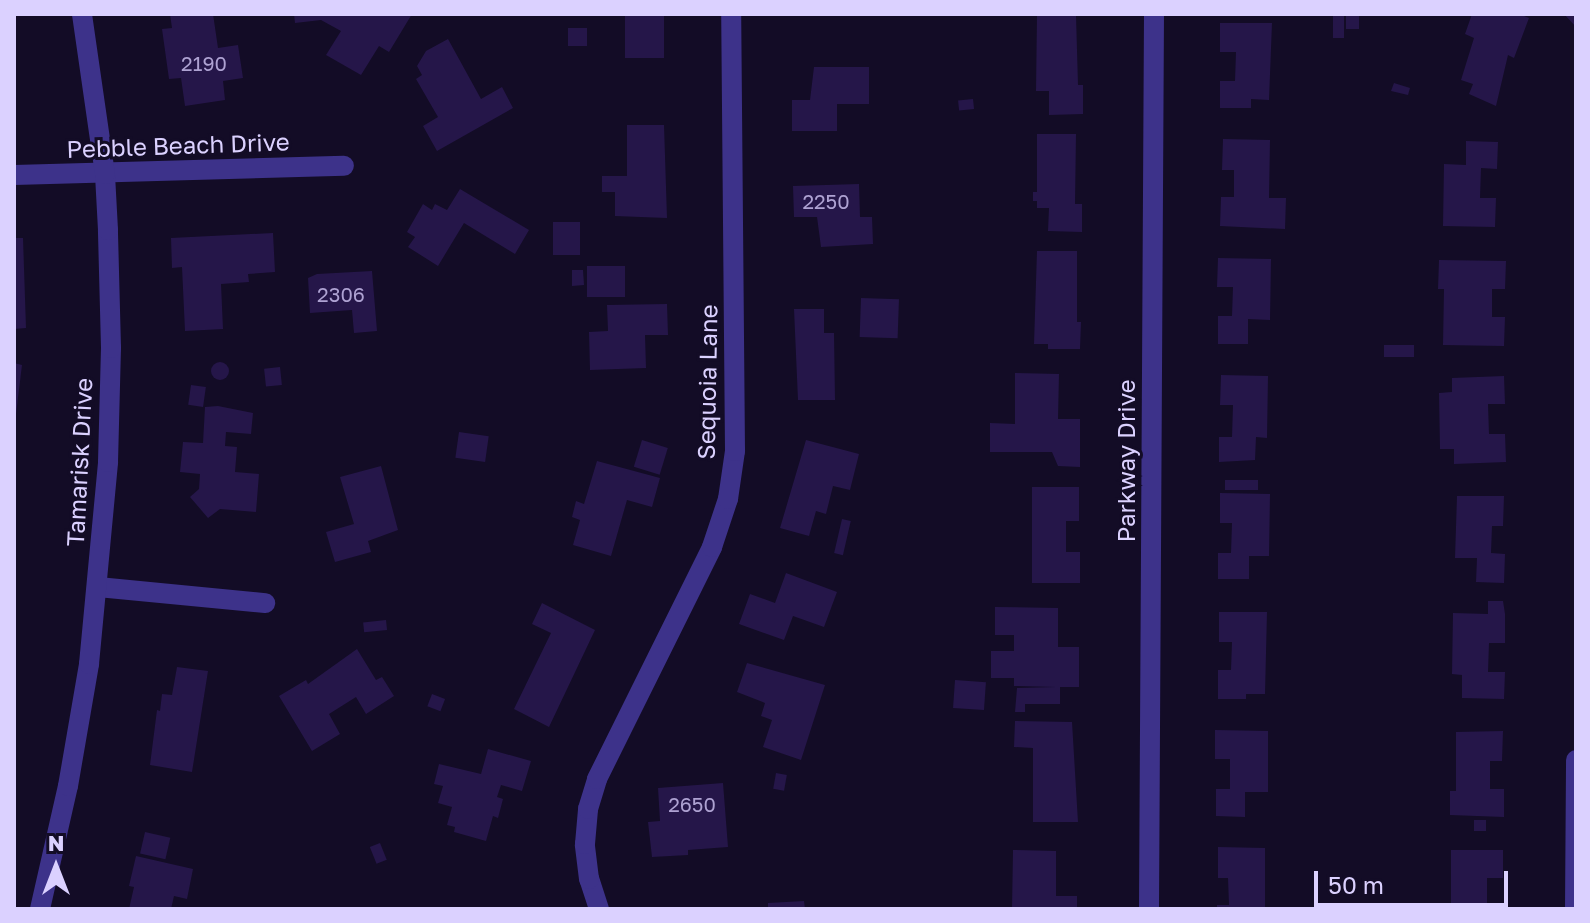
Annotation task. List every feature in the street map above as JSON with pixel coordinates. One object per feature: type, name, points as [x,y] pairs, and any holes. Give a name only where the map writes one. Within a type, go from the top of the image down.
[{"type":"street","name":"Tamarisk Drive","points":[[40,909],[68,786],[98,587],[108,462],[111,348],[105,174],[82,14]]},
{"type":"street","name":"Sequoia Lane","points":[[599,909],[589,879],[585,844],[588,809],[597,779],[712,547],[728,499],[735,451],[731,14]]},
{"type":"street","name":"Parkway Drive","points":[[1149,909],[1154,14]]},
{"type":"street","name":"Pebble Beach Drive","points":[[14,175],[344,166]]},
{"type":"street","points":[[98,587],[265,603]]},
{"type":"street","points":[[1575,909],[1576,760]]},
{"type":"building","points":[[170,14],[213,14],[218,48],[238,45],[243,78],[223,81],[225,100],[185,106],[181,78],[169,79],[162,29],[172,28]]},
{"type":"building","points":[[294,14],[412,14],[389,52],[379,46],[361,75],[326,55],[341,31],[321,20],[295,23]]},
{"type":"building","points":[[625,14],[664,14],[664,58],[625,58]]},
{"type":"building","points":[[1333,14],[1344,14],[1344,38],[1333,38]]},
{"type":"building","points":[[1346,14],[1359,14],[1359,29],[1346,29]]},
{"type":"building","points":[[1472,14],[1519,14],[1529,18],[1514,58],[1508,55],[1496,106],[1469,94],[1473,84],[1461,80],[1474,38],[1465,34]]},
{"type":"building","points":[[1564,14],[1576,14],[1576,27]]},
{"type":"building","points":[[1037,15],[1076,15],[1078,85],[1083,85],[1083,114],[1049,115],[1049,91],[1036,91]]},
{"type":"building","points":[[1220,23],[1272,23],[1269,100],[1251,99],[1251,108],[1220,108],[1220,81],[1235,81],[1236,52],[1220,52]]},
{"type":"building","points":[[568,28],[587,28],[587,46],[568,46]]},
{"type":"building","points":[[448,39],[481,99],[502,87],[513,108],[437,151],[423,126],[438,117],[416,79],[422,75],[417,66],[426,51]]},
{"type":"building","points":[[814,67],[869,67],[869,104],[837,104],[837,131],[792,131],[792,100],[810,100]]},
{"type":"building","points":[[1394,83],[1410,88],[1408,95],[1391,91]]},
{"type":"building","points":[[973,99],[974,109],[959,111],[958,101]]},
{"type":"building","points":[[627,125],[664,125],[667,218],[615,216],[615,192],[602,192],[602,176],[627,176]]},
{"type":"building","points":[[1037,134],[1076,134],[1075,204],[1082,204],[1082,232],[1048,231],[1049,208],[1037,208],[1037,201],[1033,201],[1033,192],[1037,192]]},
{"type":"building","points":[[1223,139],[1270,140],[1269,198],[1286,198],[1285,229],[1220,226],[1221,197],[1234,197],[1234,170],[1222,170]]},
{"type":"building","points":[[1466,141],[1498,142],[1497,169],[1481,168],[1480,198],[1496,198],[1495,227],[1443,226],[1444,164],[1466,165]]},
{"type":"building","points":[[859,184],[860,217],[872,217],[873,244],[821,247],[817,217],[794,217],[793,186]]},
{"type":"building","points":[[460,189],[529,230],[515,254],[464,223],[438,266],[408,247],[415,237],[407,232],[423,204],[432,210],[435,204],[447,210]]},
{"type":"building","points":[[553,222],[580,222],[580,255],[553,255]]},
{"type":"building","points":[[273,233],[275,272],[248,274],[249,282],[221,284],[223,329],[185,331],[182,267],[172,268],[171,238]]},
{"type":"building","points":[[14,238],[23,238],[26,328],[14,329]]},
{"type":"building","points":[[1037,251],[1077,251],[1080,349],[1048,349],[1048,344],[1034,344]]},
{"type":"building","points":[[1218,258],[1271,259],[1270,320],[1248,319],[1248,344],[1218,344],[1218,316],[1232,316],[1233,287],[1217,287]]},
{"type":"building","points":[[1439,260],[1506,261],[1505,289],[1492,289],[1492,317],[1505,317],[1504,346],[1443,345],[1444,289],[1438,289]]},
{"type":"building","points":[[587,266],[625,266],[625,297],[587,297]]},
{"type":"building","points":[[572,270],[583,270],[584,285],[572,286]]},
{"type":"building","points":[[372,271],[377,331],[354,333],[352,310],[310,313],[308,278],[317,274]]},
{"type":"building","points":[[861,298],[899,299],[898,338],[860,337]]},
{"type":"building","points":[[667,304],[668,335],[645,335],[646,368],[590,370],[589,332],[608,331],[607,305]]},
{"type":"building","points":[[794,309],[824,309],[824,333],[834,333],[835,400],[798,400]]},
{"type":"building","points":[[1384,345],[1414,345],[1414,357],[1384,357]]},
{"type":"building","points":[[220,362],[229,371],[220,380],[211,371]]},
{"type":"building","points":[[14,363],[22,365],[16,414],[14,413]]},
{"type":"building","points":[[280,367],[282,385],[266,387],[264,369]]},
{"type":"building","points":[[1015,373],[1059,374],[1058,419],[1080,419],[1080,467],[1058,466],[1052,452],[990,452],[990,423],[1015,424]]},
{"type":"building","points":[[1221,375],[1268,376],[1267,438],[1256,437],[1255,460],[1219,462],[1219,437],[1232,437],[1233,405],[1220,405]]},
{"type":"building","points":[[1504,376],[1505,404],[1488,404],[1489,434],[1505,434],[1506,462],[1454,464],[1454,449],[1440,449],[1439,393],[1452,392],[1452,378]]},
{"type":"building","points":[[191,385],[206,387],[203,407],[188,405]]},
{"type":"building","points":[[218,406],[253,413],[251,434],[226,432],[225,446],[237,447],[235,472],[259,474],[256,512],[220,509],[208,518],[190,497],[199,489],[200,474],[180,472],[183,442],[203,443],[205,407]]},
{"type":"building","points":[[459,432],[489,436],[485,462],[455,458]]},
{"type":"building","points":[[642,440],[668,448],[660,475],[634,467]]},
{"type":"building","points":[[806,440],[859,454],[850,490],[833,486],[826,514],[816,511],[809,536],[780,528]]},
{"type":"building","points":[[597,461],[660,478],[652,507],[627,500],[611,556],[573,545],[580,520],[572,517],[576,501],[584,504]]},
{"type":"building","points":[[381,466],[398,530],[368,541],[371,552],[335,562],[326,532],[354,524],[340,477]]},
{"type":"building","points":[[1225,480],[1258,480],[1258,490],[1225,490]]},
{"type":"building","points":[[1032,487],[1079,487],[1079,521],[1066,521],[1066,552],[1080,552],[1080,583],[1032,583]]},
{"type":"building","points":[[1220,493],[1270,494],[1269,556],[1249,556],[1249,579],[1218,579],[1218,553],[1231,553],[1232,523],[1220,523]]},
{"type":"building","points":[[1457,496],[1504,496],[1503,526],[1492,526],[1491,553],[1505,554],[1504,583],[1476,582],[1477,558],[1455,558]]},
{"type":"building","points":[[842,519],[851,521],[843,555],[834,553]]},
{"type":"building","points":[[786,573],[837,592],[824,627],[793,616],[784,640],[739,624],[750,594],[775,603]]},
{"type":"building","points":[[1488,601],[1503,601],[1505,643],[1489,643],[1488,672],[1505,672],[1504,699],[1462,698],[1462,675],[1452,674],[1453,613],[1488,614]]},
{"type":"building","points":[[542,603],[595,630],[549,727],[514,709],[551,633],[532,624]]},
{"type":"building","points":[[995,607],[1058,608],[1058,647],[1079,647],[1079,687],[1060,687],[1060,704],[1025,704],[1025,712],[1015,712],[1017,688],[1056,687],[1014,686],[1014,678],[991,678],[991,651],[1014,651],[1014,635],[995,635]]},
{"type":"building","points":[[1219,612],[1267,612],[1265,694],[1246,694],[1246,699],[1218,699],[1218,670],[1231,670],[1232,642],[1219,642]]},
{"type":"building","points":[[386,620],[387,630],[364,632],[363,622]]},
{"type":"building","points":[[357,649],[376,680],[382,677],[394,696],[366,714],[356,697],[329,714],[340,734],[312,751],[279,696],[306,680],[308,684]]},
{"type":"building","points":[[747,663],[825,685],[801,760],[763,747],[772,720],[761,716],[765,703],[737,692]]},
{"type":"building","points":[[177,667],[208,671],[192,772],[150,765],[157,710],[160,711],[162,694],[172,695]]},
{"type":"building","points":[[955,680],[986,682],[984,710],[953,708]]},
{"type":"building","points":[[432,694],[445,699],[440,711],[427,706]]},
{"type":"building","points":[[1015,721],[1072,722],[1078,822],[1033,822],[1033,748],[1014,747]]},
{"type":"building","points":[[1215,730],[1268,731],[1268,792],[1245,792],[1245,817],[1216,816],[1216,789],[1230,789],[1230,759],[1215,759]]},
{"type":"building","points":[[1503,731],[1502,761],[1490,761],[1490,789],[1504,789],[1504,817],[1450,815],[1450,791],[1456,791],[1456,732]]},
{"type":"building","points":[[488,749],[531,761],[522,791],[501,785],[497,797],[503,799],[498,818],[493,816],[486,841],[454,832],[455,827],[447,825],[452,807],[438,803],[443,786],[434,784],[439,764],[481,774]]},
{"type":"building","points":[[776,773],[787,775],[784,791],[773,789]]},
{"type":"building","points":[[723,783],[728,847],[688,850],[688,855],[652,857],[648,822],[660,821],[658,788]]},
{"type":"building","points":[[1474,820],[1486,820],[1486,831],[1474,831]]},
{"type":"building","points":[[145,832],[170,838],[165,859],[140,853]]},
{"type":"building","points":[[380,843],[387,860],[377,864],[370,847]]},
{"type":"building","points":[[1218,847],[1265,848],[1265,909],[1217,909],[1217,905],[1229,905],[1228,878],[1218,878]]},
{"type":"building","points":[[1013,850],[1056,851],[1056,896],[1077,896],[1077,909],[1012,909]]},
{"type":"building","points":[[1451,850],[1503,850],[1503,878],[1487,878],[1487,909],[1451,909]]},
{"type":"building","points":[[136,856],[193,869],[187,899],[174,896],[171,909],[129,909],[134,887],[129,886]]},
{"type":"building","points":[[804,901],[805,909],[768,909],[768,903]]}]
